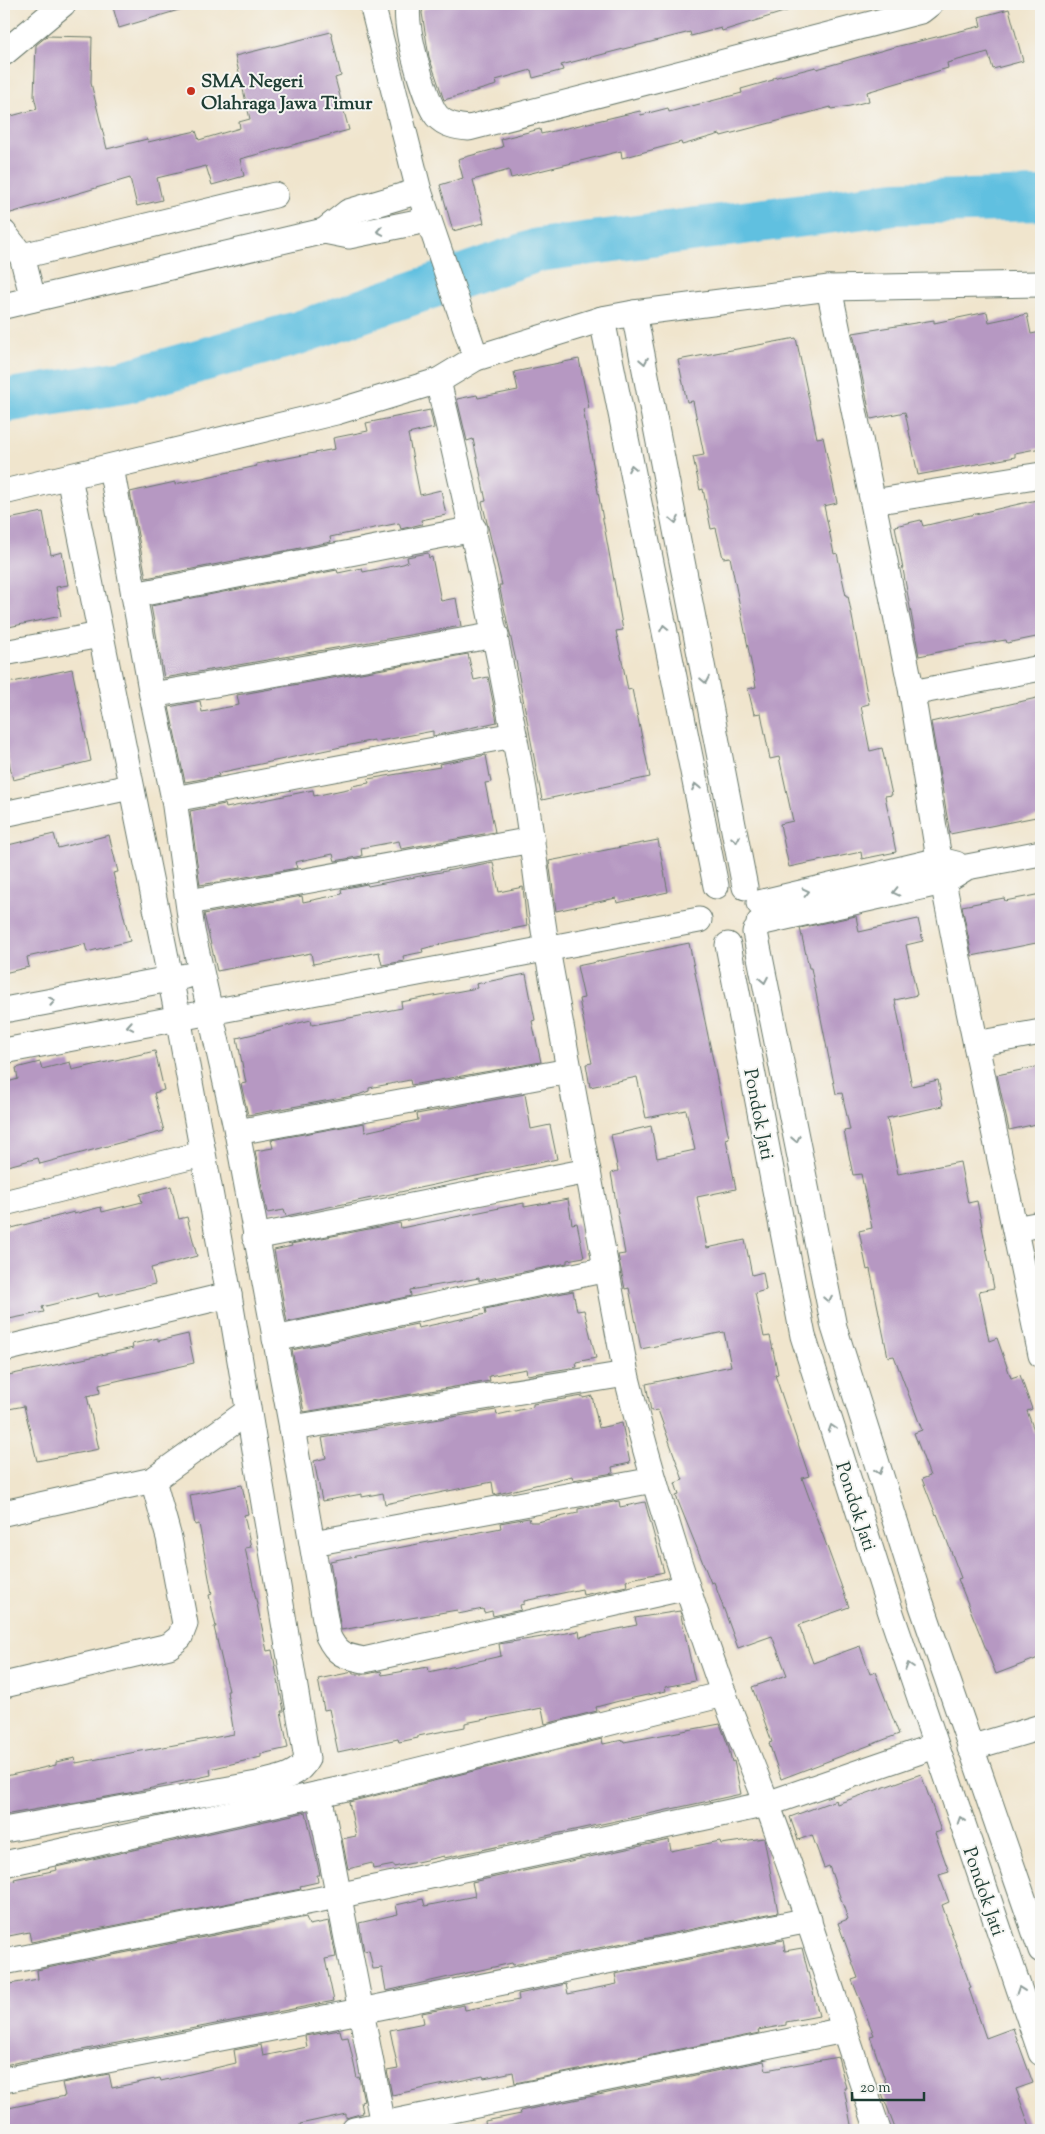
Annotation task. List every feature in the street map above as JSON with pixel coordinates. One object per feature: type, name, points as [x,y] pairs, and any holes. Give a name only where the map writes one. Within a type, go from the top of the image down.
[{"type":"street","points":[[4,53],[63,4]]},
{"type":"street","points":[[372,4],[419,191],[431,231],[476,358]]},
{"type":"street","points":[[409,4],[407,20],[428,104],[438,118],[454,127],[469,128],[921,12],[930,4]]},
{"type":"street","points":[[324,231],[348,212],[419,191]]},
{"type":"street","points":[[22,256],[275,195]]},
{"type":"street","points":[[4,306],[324,231],[349,236],[431,231]]},
{"type":"street","points":[[4,233],[22,256],[33,299]]},
{"type":"street","points":[[4,492],[111,468],[336,412],[438,381],[476,358],[602,319],[634,313],[828,288],[1041,284]]},
{"type":"street","points":[[828,288],[912,693],[942,871],[1041,1355]]},
{"type":"street","name":"Pondok Jati","points":[[634,313],[755,911],[834,1326],[920,1600],[1041,1950]]},
{"type":"street","points":[[602,319],[716,886]]},
{"type":"street","points":[[438,381],[474,529],[496,635],[532,840],[548,951],[569,1071],[626,1374],[654,1480],[687,1587],[724,1694],[767,1804],[809,1920],[878,2130]]},
{"type":"street","points":[[111,468],[152,695],[174,799],[192,931],[237,1132],[313,1543],[328,1636],[334,1648],[345,1656],[364,1660],[687,1587]]},
{"type":"street","points":[[872,502],[1041,475]]},
{"type":"street","points":[[4,1830],[257,1784],[295,1773],[302,1768],[307,1759],[247,1412],[229,1295],[178,1018],[69,477]]},
{"type":"street","points":[[134,595],[474,529]]},
{"type":"street","points":[[4,653],[100,635]]},
{"type":"street","points":[[152,695],[496,635]]},
{"type":"street","points":[[912,693],[1041,668]]},
{"type":"street","points":[[174,799],[514,735]]},
{"type":"street","points":[[4,814],[130,787]]},
{"type":"street","points":[[189,902],[532,840]]},
{"type":"street","points":[[755,911],[942,871],[1041,853]]},
{"type":"street","points":[[726,883],[755,911],[738,944],[728,945],[709,938],[699,920],[702,901],[707,892],[716,886],[726,883]]},
{"type":"street","points":[[4,1051],[548,951],[699,920]]},
{"type":"street","name":"Pondok Jati","points":[[728,945],[803,1336],[935,1746],[1041,2053]]},
{"type":"street","points":[[4,1010],[170,978],[202,974]]},
{"type":"street","points":[[976,1044],[1041,1032]]},
{"type":"street","points":[[237,1132],[569,1071]]},
{"type":"street","points":[[4,1203],[202,1154]]},
{"type":"street","points":[[256,1237],[588,1171]]},
{"type":"street","points":[[1015,1229],[1041,1224]]},
{"type":"street","points":[[275,1339],[607,1269]]},
{"type":"street","points":[[4,1349],[229,1295]]},
{"type":"street","points":[[292,1428],[626,1374]]},
{"type":"street","points":[[4,1513],[153,1480],[247,1412]]},
{"type":"street","points":[[4,1685],[169,1646],[180,1637],[185,1624],[169,1538],[153,1480]]},
{"type":"street","points":[[313,1543],[654,1480]]},
{"type":"street","points":[[891,1613],[920,1600]]},
{"type":"street","points":[[4,1864],[319,1794],[724,1694]]},
{"type":"street","points":[[970,1748],[1041,1727]]},
{"type":"street","points":[[4,1962],[337,1896],[767,1804],[935,1746]]},
{"type":"street","points":[[319,1794],[337,1896],[384,2127]]},
{"type":"street","points":[[4,2080],[360,2011],[809,1920]]},
{"type":"street","points":[[354,2130],[384,2127],[844,2030]]},
{"type":"building","points":[[112,4],[182,4],[182,9],[119,28]]},
{"type":"building","points":[[443,4],[789,4],[790,10],[722,31],[721,28],[691,36],[690,32],[561,65],[563,70],[533,78],[531,70],[496,80],[497,85],[444,100],[429,57],[422,13],[423,9]]},
{"type":"building","points":[[1009,9],[1023,61],[993,69],[988,52],[947,63],[948,68],[867,92],[869,101],[850,106],[831,109],[831,107],[721,136],[720,134],[682,145],[681,142],[622,158],[621,151],[511,178],[509,170],[473,180],[484,223],[453,231],[440,185],[463,178],[458,159],[503,147],[501,139],[540,129],[541,134],[640,111],[641,115],[668,108],[669,112],[742,93],[741,89],[773,80],[773,78],[816,67],[817,69],[891,48],[981,26],[979,17]]},
{"type":"building","points":[[331,32],[341,76],[335,78],[349,130],[240,159],[244,176],[212,185],[206,166],[157,178],[162,200],[137,206],[130,178],[4,215],[4,168],[8,167],[4,149],[4,118],[37,109],[34,96],[36,45],[47,36],[92,37],[91,83],[107,149],[147,139],[148,142],[196,131],[199,140],[240,128],[239,122],[250,119],[235,56]]},
{"type":"building","points":[[987,312],[989,322],[1027,314],[1031,334],[1041,332],[1041,448],[1015,453],[1015,457],[918,475],[905,412],[871,419],[853,333],[934,320],[934,323]]},
{"type":"building","points":[[796,338],[817,438],[823,437],[837,503],[824,506],[834,554],[837,553],[846,596],[848,596],[869,704],[861,706],[870,751],[882,748],[892,795],[885,796],[896,852],[862,859],[861,852],[789,867],[780,824],[793,821],[779,757],[770,759],[761,713],[754,714],[748,689],[756,687],[730,557],[723,558],[716,528],[711,529],[703,489],[700,490],[693,457],[704,455],[693,401],[687,402],[678,360]]},
{"type":"building","points":[[579,359],[589,408],[583,409],[623,630],[616,631],[628,690],[632,689],[650,777],[542,800],[516,661],[499,585],[502,585],[482,502],[486,501],[473,439],[467,441],[457,399],[477,395],[478,398],[518,390],[514,372]]},
{"type":"building","points":[[430,410],[434,428],[408,434],[420,495],[441,490],[446,515],[421,520],[422,524],[401,529],[399,523],[330,537],[331,542],[146,578],[130,492],[257,466],[256,464],[335,449],[333,438],[368,431],[366,423]]},
{"type":"building","points":[[1041,499],[1041,636],[1007,643],[1006,640],[968,646],[919,656],[895,526],[921,520],[923,526]]},
{"type":"building","points":[[43,512],[51,555],[62,552],[68,585],[56,587],[61,616],[4,628],[4,520]]},
{"type":"building","points":[[428,553],[429,558],[432,557],[441,601],[456,598],[461,626],[164,678],[151,606],[337,570],[338,573],[362,568],[363,572],[403,564],[408,562],[407,557]]},
{"type":"building","points":[[468,654],[474,680],[488,677],[497,722],[433,736],[433,731],[374,742],[374,740],[218,773],[219,776],[185,782],[169,707],[200,701],[202,712],[239,705],[237,695]]},
{"type":"building","points":[[72,669],[91,761],[13,780],[4,740],[4,684]]},
{"type":"building","points":[[1041,697],[1041,816],[950,834],[931,722]]},
{"type":"building","points":[[486,755],[491,782],[485,783],[495,832],[401,849],[399,841],[361,848],[362,856],[335,861],[333,854],[295,862],[297,868],[200,885],[190,811],[225,804],[226,808],[313,790],[314,796],[369,783],[368,779],[440,767],[439,764]]},
{"type":"building","points":[[54,834],[58,848],[109,835],[118,872],[113,873],[130,941],[87,952],[85,944],[27,957],[29,967],[4,973],[4,846]]},
{"type":"building","points":[[658,840],[668,892],[617,903],[616,898],[556,911],[549,861]]},
{"type":"building","points":[[493,862],[499,892],[523,887],[527,926],[422,949],[423,952],[403,956],[404,961],[382,965],[379,952],[313,964],[311,953],[217,971],[204,914],[302,896],[303,902],[342,894],[341,889],[367,884],[368,886]]},
{"type":"building","points":[[1041,894],[1041,942],[972,956],[962,906],[1004,898],[1005,901]]},
{"type":"building","points":[[856,916],[859,932],[918,919],[923,941],[906,945],[917,995],[895,1000],[912,1086],[938,1080],[943,1106],[887,1118],[898,1174],[960,1162],[968,1203],[977,1201],[994,1288],[979,1291],[989,1341],[997,1338],[1011,1378],[1020,1375],[1032,1409],[1027,1411],[1041,1449],[1041,1657],[996,1674],[958,1579],[961,1578],[922,1479],[930,1476],[914,1433],[922,1430],[894,1356],[888,1357],[870,1269],[867,1270],[859,1231],[872,1228],[861,1174],[853,1175],[844,1131],[850,1130],[842,1093],[836,1094],[811,968],[809,968],[800,928]]},
{"type":"building","points":[[689,943],[729,1138],[726,1139],[736,1189],[697,1197],[707,1248],[745,1240],[752,1275],[763,1272],[766,1290],[755,1293],[764,1337],[770,1336],[778,1374],[775,1375],[809,1476],[802,1478],[849,1607],[799,1625],[813,1663],[860,1646],[870,1674],[875,1672],[899,1734],[781,1779],[769,1743],[772,1742],[752,1687],[787,1675],[772,1636],[738,1648],[714,1582],[711,1583],[676,1496],[679,1495],[675,1483],[683,1480],[658,1410],[651,1411],[646,1384],[731,1366],[724,1332],[641,1349],[629,1288],[625,1289],[618,1255],[625,1254],[611,1173],[618,1171],[611,1135],[651,1126],[657,1158],[695,1150],[686,1110],[646,1118],[637,1077],[590,1087],[586,1064],[592,1063],[579,999],[584,998],[577,966]]},
{"type":"building","points":[[526,974],[535,1020],[532,1021],[541,1062],[411,1085],[410,1080],[369,1088],[369,1091],[358,1095],[248,1115],[241,1084],[246,1083],[237,1038],[311,1020],[312,1025],[402,1008],[401,1002],[477,988],[476,984]]},
{"type":"building","points":[[155,1051],[164,1090],[154,1093],[164,1131],[40,1164],[38,1158],[4,1167],[4,1083],[18,1079],[16,1068],[40,1062],[42,1069],[70,1062],[72,1070]]},
{"type":"building","points":[[1041,1066],[1041,1123],[1009,1130],[997,1075]]},
{"type":"building","points":[[525,1094],[531,1129],[550,1125],[557,1159],[286,1216],[284,1210],[267,1213],[255,1151],[273,1148],[271,1140],[364,1123],[365,1132],[418,1120],[417,1114]]},
{"type":"building","points":[[171,1186],[179,1219],[187,1217],[197,1256],[151,1268],[155,1284],[99,1297],[98,1293],[42,1307],[44,1312],[4,1320],[4,1230],[74,1212],[74,1214],[101,1207],[102,1212],[142,1202],[140,1194]]},
{"type":"building","points":[[568,1199],[572,1224],[577,1223],[584,1257],[567,1260],[567,1263],[479,1281],[479,1278],[410,1290],[411,1296],[287,1322],[274,1250],[292,1246],[291,1244],[400,1223],[401,1228],[524,1203],[524,1207]]},
{"type":"building","points":[[573,1291],[577,1311],[584,1310],[596,1358],[576,1362],[577,1367],[527,1375],[526,1369],[489,1376],[490,1381],[304,1412],[292,1350],[417,1324],[418,1328],[486,1314],[485,1309]]},
{"type":"building","points":[[188,1334],[194,1363],[99,1385],[100,1393],[87,1396],[99,1449],[37,1461],[24,1406],[4,1410],[4,1376],[133,1348],[132,1344],[158,1338],[158,1341]]},
{"type":"building","points":[[583,1396],[583,1398],[592,1396],[599,1428],[622,1423],[630,1463],[612,1467],[613,1473],[573,1480],[572,1476],[494,1495],[492,1482],[385,1504],[383,1493],[362,1497],[362,1494],[322,1501],[314,1461],[326,1458],[322,1438],[496,1410],[497,1415],[533,1407],[533,1404]]},
{"type":"building","points":[[242,1485],[248,1514],[244,1515],[251,1547],[245,1548],[267,1651],[272,1650],[284,1711],[281,1711],[288,1748],[261,1754],[261,1757],[210,1769],[211,1775],[129,1793],[4,1815],[4,1783],[8,1782],[6,1776],[56,1765],[56,1762],[75,1758],[76,1763],[234,1734],[227,1691],[229,1691],[214,1627],[216,1627],[209,1595],[212,1594],[199,1524],[195,1525],[190,1495]]},
{"type":"building","points":[[619,1501],[620,1507],[645,1502],[664,1572],[626,1580],[627,1586],[583,1595],[582,1589],[524,1601],[524,1604],[520,1605],[521,1610],[493,1616],[492,1611],[484,1613],[483,1609],[458,1614],[457,1610],[341,1630],[330,1561],[501,1528],[500,1523],[529,1518],[530,1522],[537,1522],[578,1513],[578,1509]]},
{"type":"building","points":[[680,1611],[695,1681],[665,1687],[666,1691],[596,1707],[597,1711],[545,1724],[542,1708],[465,1723],[465,1727],[418,1736],[418,1738],[399,1742],[398,1739],[338,1752],[329,1709],[324,1710],[318,1679],[353,1672],[353,1674],[367,1674],[381,1671],[382,1675],[428,1667],[429,1672],[501,1656],[499,1644],[579,1631],[580,1637],[637,1625],[635,1618]]},
{"type":"building","points":[[720,1724],[732,1762],[734,1761],[741,1794],[444,1858],[444,1856],[394,1867],[394,1865],[373,1869],[372,1863],[348,1869],[342,1839],[356,1836],[349,1802],[602,1739],[603,1744],[623,1740],[624,1742]]},
{"type":"building","points":[[921,1774],[941,1831],[935,1833],[949,1872],[939,1875],[949,1902],[942,1905],[986,2038],[1013,2028],[1033,2083],[1016,2089],[1031,2130],[896,2130],[880,2088],[887,2086],[870,2036],[874,2035],[852,1980],[858,1978],[838,1923],[848,1919],[829,1866],[824,1868],[812,1835],[798,1840],[790,1817],[836,1800],[837,1804]]},
{"type":"building","points":[[306,1812],[320,1875],[317,1875],[318,1882],[300,1886],[301,1889],[31,1942],[29,1932],[4,1937],[4,1883],[15,1881],[14,1879],[57,1870],[56,1867]]},
{"type":"building","points":[[764,1838],[778,1912],[513,1965],[512,1963],[386,1991],[382,1968],[373,1969],[369,1950],[364,1951],[359,1923],[398,1914],[396,1905],[423,1899],[425,1906],[475,1896],[472,1882],[669,1840],[671,1851],[720,1841],[721,1844]]},
{"type":"building","points":[[306,1917],[309,1925],[329,1921],[336,1957],[325,1959],[334,2001],[4,2065],[4,1985],[38,1979],[37,1970]]},
{"type":"building","points":[[783,1940],[785,1951],[802,1948],[819,2016],[786,2022],[786,2025],[758,2030],[759,2033],[515,2083],[513,2072],[484,2078],[483,2076],[392,2095],[387,2071],[398,2069],[390,2030],[424,2023],[422,2013],[464,2005],[465,2010],[519,2000],[518,1994],[566,1984],[568,1994],[617,1984],[615,1974]]},
{"type":"building","points":[[340,2030],[342,2038],[348,2037],[364,2101],[361,2102],[363,2113],[346,2118],[346,2114],[300,2124],[301,2130],[4,2130],[4,2109],[65,2096],[62,2083],[109,2074],[112,2088],[160,2078],[161,2081],[236,2063],[234,2050],[261,2045],[263,2056],[307,2047],[305,2036]]},
{"type":"building","points":[[838,2057],[846,2088],[844,2088],[852,2130],[486,2130],[485,2121],[521,2114],[520,2111],[764,2061],[766,2070]]},
{"type":"waterway","points":[[4,401],[124,382],[298,333],[538,250],[895,203],[1041,199]]},
{"type":"place","name":"SMA Negeri Olahraga Jawa Timur","points":[[191,91]]}]
